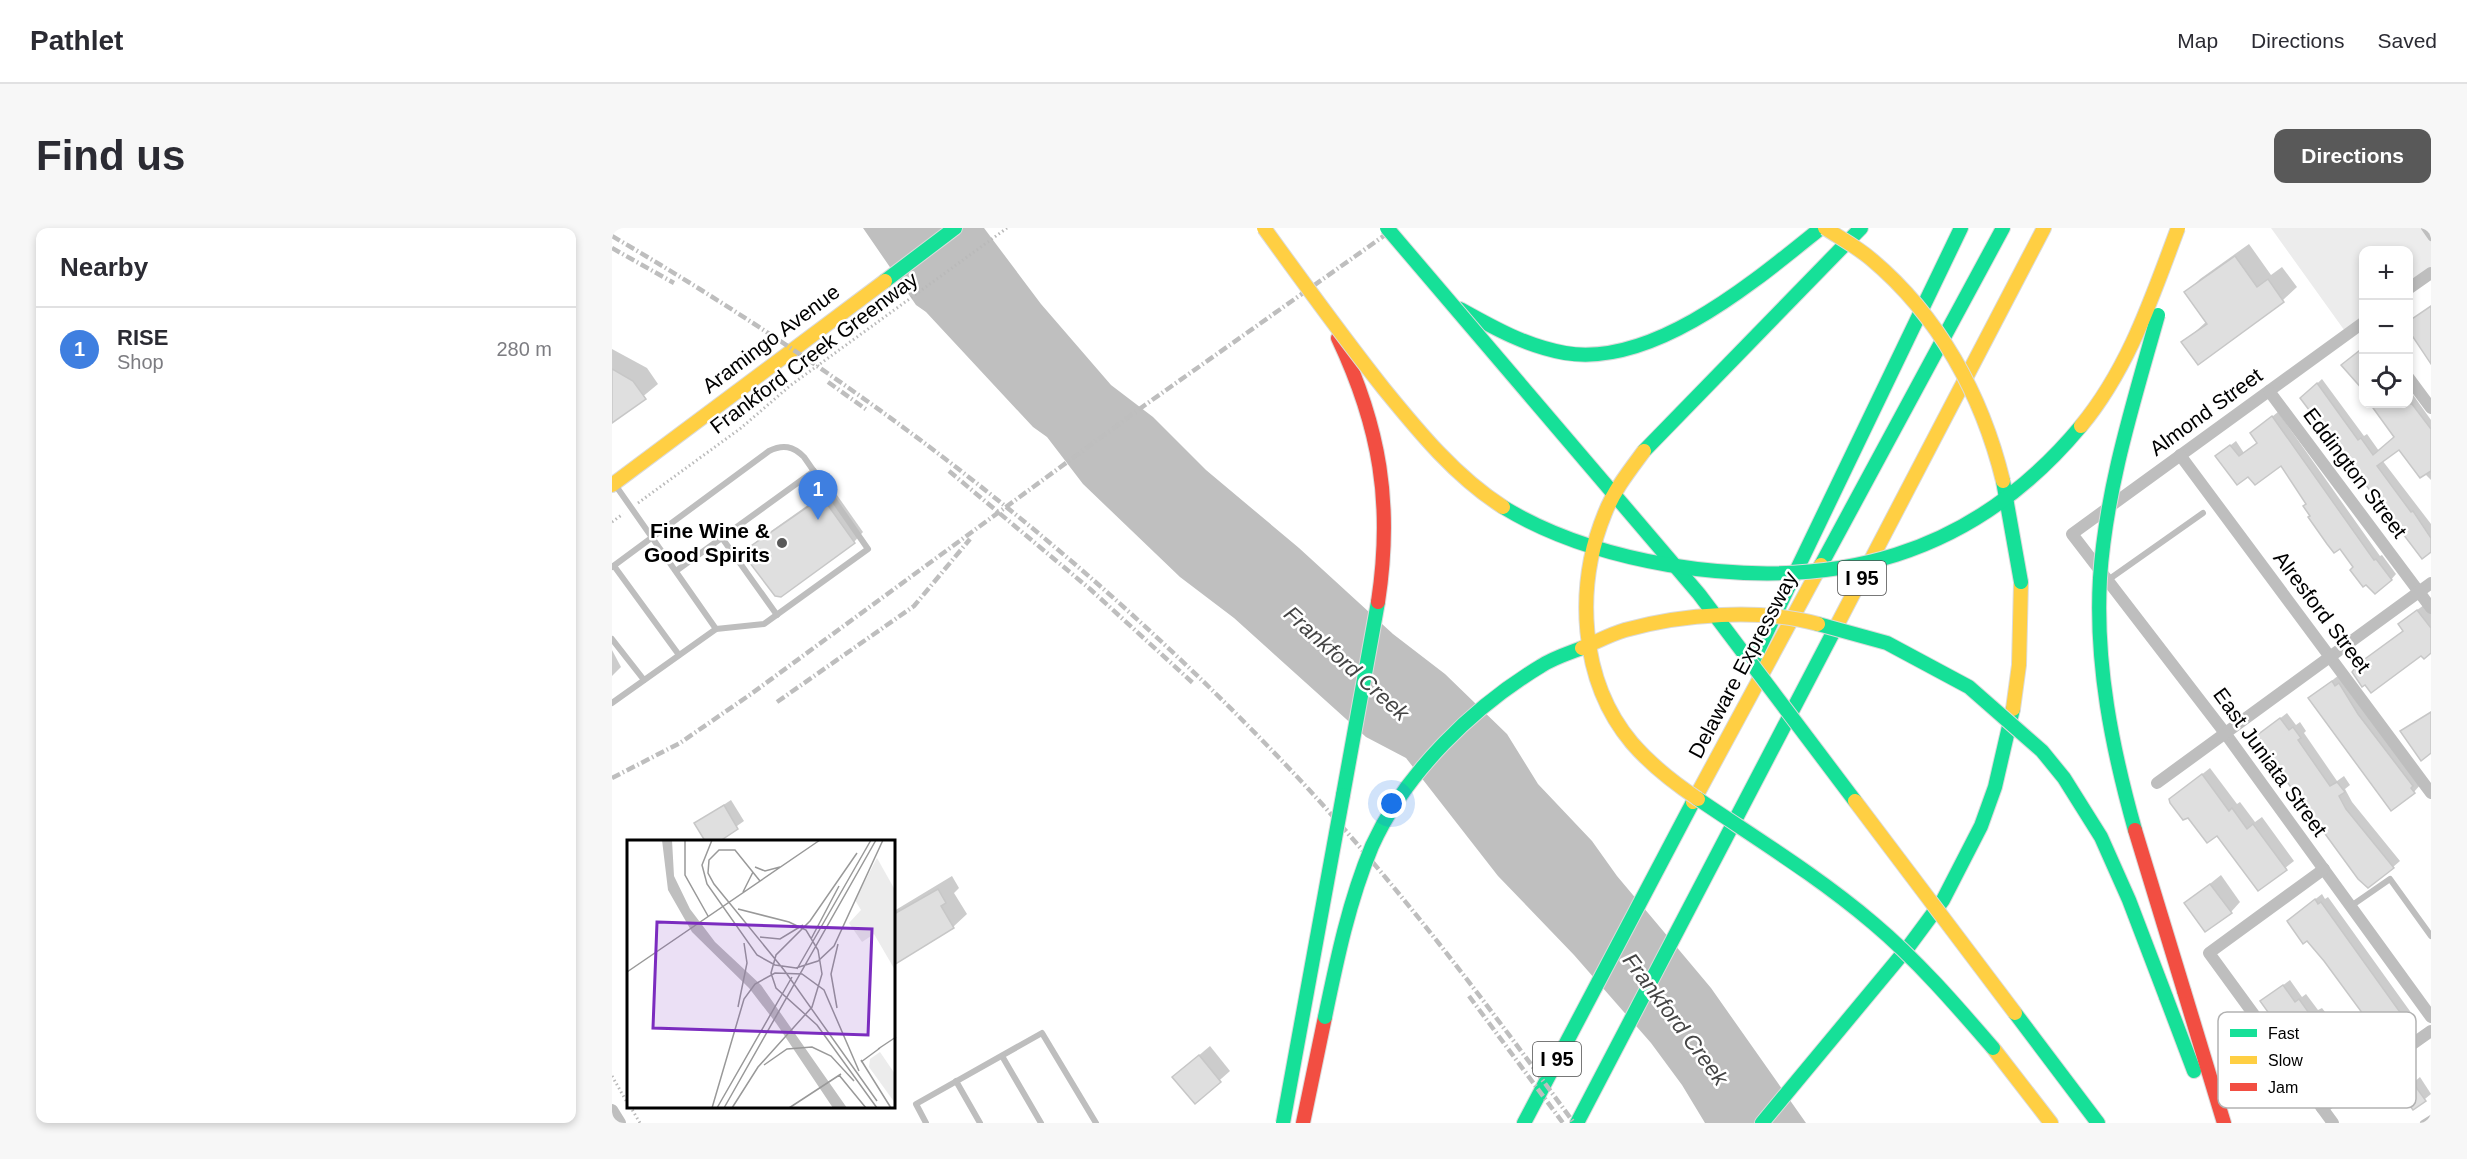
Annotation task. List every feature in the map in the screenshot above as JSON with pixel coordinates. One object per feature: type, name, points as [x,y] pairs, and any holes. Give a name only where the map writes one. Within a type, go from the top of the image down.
[{"type":"main road","name":"Aramingo Avenue","points":[[613,484],[955,228]]},
{"type":"main road","points":[[1264,228],[1330,320],[1438,452],[1500,504],[1534,524],[1575,542],[1667,566],[1758,577],[1817,574],[1877,563],[1914,550],[1982,515],[2047,465],[2096,409],[2116,378],[2132,345],[2178,228]]},
{"type":"main road","points":[[1387,228],[1699,594],[2098,1123]]},
{"type":"main road","points":[[1456,307],[1494,331],[1539,348],[1583,354],[1640,346],[1677,331],[1793,252],[1823,228],[1872,257],[1893,275],[1933,322],[1952,351],[1969,384],[1996,451],[2013,520],[2021,582],[2020,661],[2010,732],[1990,803],[1944,899],[1923,930],[1762,1123]]},
{"type":"main road","points":[[1861,228],[1644,451],[1615,492],[1605,512],[1591,557],[1586,593],[1587,630],[1591,656],[1608,704],[1620,727],[1636,748],[1679,786],[1820,882],[1882,930],[1939,986],[2051,1123]]},
{"type":"main road","points":[[1647,887],[1807,547],[1961,228]]},
{"type":"main road","name":"Delaware Expressway","points":[[1524,1123],[1647,887],[2003,228]]},
{"type":"main road","name":"I 95","points":[[1577,1123],[2044,228]]},
{"type":"main road","points":[[2182,228],[2115,476],[2101,572],[2099,616],[2102,670],[2113,750],[2125,797],[2218,1103]]},
{"type":"main road","points":[[1283,1123],[1379,596],[1385,552],[1383,479],[1377,445],[1357,378],[1330,320]]},
{"type":"main road","points":[[1303,1123],[1338,951],[1357,883],[1384,822],[1422,767],[1461,721],[1513,681],[1540,665],[1566,651],[1616,632],[1692,616],[1755,614],[1820,622],[1850,630],[1916,655],[1970,686],[1996,705],[2044,752],[2085,808],[2117,870],[2214,1123]]},
{"type":"main road","points":[[2219,1108],[2224,1123]]},
{"type":"street","points":[[2413,286],[2431,273]]},
{"type":"street","name":"Almond Street","points":[[2072,534],[2359,326]]},
{"type":"street","points":[[2413,383],[2431,408]]},
{"type":"street","name":"Eddington Street","points":[[2270,390],[2431,608]]},
{"type":"street","name":"Alresford Street","points":[[2180,455],[2430,790]]},
{"type":"street","name":"East Juniata Street","points":[[2072,534],[2225,733],[2431,1017]]},
{"type":"street","points":[[2157,783],[2431,583]]},
{"type":"street","points":[[2252,1012],[2209,953],[2324,869]]},
{"type":"street","points":[[2416,1042],[2431,1031]]},
{"type":"street","points":[[2322,1108],[2333,1123]]},
{"type":"lane","points":[[2424,228],[2431,238]]},
{"type":"lane","points":[[612,703],[716,629],[764,624],[868,549],[814,471],[798,452],[784,446],[776,447],[613,567],[679,655]]},
{"type":"lane","points":[[676,571],[814,471]]},
{"type":"lane","points":[[613,484],[716,629]]},
{"type":"lane","points":[[2108,581],[2203,513]]},
{"type":"lane","points":[[722,538],[777,615]]},
{"type":"lane","points":[[612,639],[644,680]]},
{"type":"lane","points":[[2351,906],[2390,879],[2431,936]]},
{"type":"lane","points":[[926,1123],[916,1104],[1042,1033],[1096,1123]]},
{"type":"lane","points":[[1002,1056],[1041,1123]]},
{"type":"lane","points":[[957,1081],[980,1123]]},
{"type":"lane","points":[[2423,1123],[2431,1118]]},
{"type":"path","name":"Frankford Creek Greenway","points":[[639,502],[1007,228]]},
{"type":"path","points":[[612,522],[621,516]]},
{"type":"path","points":[[612,1076],[627,1102]]},
{"type":"path","points":[[631,1108],[640,1123]]},
{"type":"shaded area","points":[[2271,228],[2431,228],[2431,273],[2413,286],[2413,246],[2359,246],[2359,325],[2347,334]]},
{"type":"water","name":"Frankford Creek","points":[[863,228],[984,228],[1041,304],[1111,385],[1153,417],[1206,470],[1299,548],[1393,634],[1445,674],[1507,734],[1538,784],[1592,841],[1617,876],[1711,988],[1806,1123],[1705,1123],[1682,1085],[1651,1043],[1574,955],[1498,876],[1406,758],[1366,737],[1234,618],[1180,577],[1083,484],[1047,437],[1033,427],[926,312],[916,305]]},
{"type":"building","points":[[2235,256],[2257,287],[2268,279],[2284,302],[2198,365],[2181,342],[2207,324],[2184,292]]},
{"type":"building","points":[[2431,306],[2431,364],[2413,337],[2413,318]]},
{"type":"building","points":[[2359,351],[2359,385],[2341,365]]},
{"type":"building","points":[[612,369],[633,381],[646,399],[612,423]]},
{"type":"building","points":[[2317,383],[2358,440],[2361,438],[2373,455],[2394,437],[2373,408],[2413,408],[2413,405],[2431,429],[2431,471],[2420,478],[2399,450],[2377,466],[2411,512],[2413,511],[2431,538],[2431,552],[2422,559],[2300,398]]},
{"type":"building","points":[[2272,416],[2374,560],[2376,559],[2392,580],[2375,594],[2366,585],[2363,587],[2350,570],[2353,567],[2340,549],[2334,553],[2327,544],[2308,517],[2310,516],[2303,506],[2306,504],[2281,466],[2255,485],[2248,477],[2237,485],[2215,456],[2230,445],[2239,456],[2257,443],[2250,433]]},
{"type":"building","points":[[822,497],[855,543],[781,597],[775,596],[743,554],[745,550]]},
{"type":"building","points":[[2417,610],[2431,628],[2431,653],[2424,659],[2421,656],[2371,693],[2365,685],[2362,687],[2352,672],[2358,664],[2403,631],[2398,624]]},
{"type":"building","points":[[2332,681],[2335,686],[2339,683],[2358,714],[2413,786],[2411,788],[2415,793],[2391,811],[2308,698]]},
{"type":"building","points":[[2431,712],[2431,753],[2421,761],[2400,731]]},
{"type":"building","points":[[2280,718],[2289,730],[2293,727],[2301,738],[2298,740],[2330,786],[2337,782],[2345,792],[2339,796],[2346,809],[2394,868],[2368,888],[2358,879],[2258,742],[2260,741],[2256,736]]},
{"type":"building","points":[[2202,774],[2229,811],[2232,808],[2247,829],[2253,824],[2287,870],[2258,891],[2217,836],[2207,843],[2188,818],[2183,820],[2170,803],[2169,799]]},
{"type":"building","points":[[724,805],[738,829],[722,840],[704,840],[694,823]]},
{"type":"building","points":[[2210,884],[2232,913],[2205,932],[2184,903]]},
{"type":"building","points":[[938,889],[946,903],[941,906],[954,928],[896,964],[896,913]]},
{"type":"building","points":[[2315,899],[2318,904],[2321,902],[2400,1012],[2362,1012],[2324,961],[2307,941],[2303,944],[2287,921]]},
{"type":"building","points":[[2283,985],[2295,1002],[2299,999],[2308,1012],[2268,1012],[2260,1001]]},
{"type":"building","points":[[1199,1055],[1221,1082],[1195,1104],[1172,1077]]},
{"type":"building","points":[[2416,1087],[2426,1101],[2416,1108]]},
{"type":"railway","points":[[612,778],[680,743],[751,694],[1145,405],[1395,228]]},
{"type":"railway","points":[[612,236],[800,354],[890,417],[977,483],[1144,625],[1223,701],[1338,822],[1442,948],[1574,1123]]},
{"type":"railway","points":[[612,248],[674,283]]},
{"type":"railway","points":[[828,382],[867,410]]},
{"type":"railway","points":[[949,471],[1090,589],[1194,684]]},
{"type":"railway","points":[[777,702],[914,606],[970,539]]},
{"type":"railway","points":[[1469,996],[1563,1123]]},
{"type":"traffic: fast","points":[[885,281],[955,228]]},
{"type":"traffic: fast","points":[[1387,228],[1699,594],[1855,801]]},
{"type":"traffic: fast","points":[[1460,309],[1511,336],[1551,350],[1565,353],[1599,354],[1633,347],[1668,334],[1702,316],[1766,272],[1821,228]]},
{"type":"traffic: fast","points":[[1644,451],[1861,228]]},
{"type":"traffic: fast","points":[[1751,665],[1961,228]]},
{"type":"traffic: fast","points":[[1821,565],[2003,228]]},
{"type":"traffic: fast","points":[[2135,830],[2119,768],[2107,706],[2100,642],[2100,578],[2103,544],[2115,478],[2158,315]]},
{"type":"traffic: fast","points":[[1503,507],[1542,528],[1583,544],[1669,565],[1730,572],[1788,573],[1843,567],[1896,555],[1946,535],[1994,507],[2039,471],[2081,426]]},
{"type":"traffic: fast","points":[[2003,481],[2021,582]]},
{"type":"traffic: fast","points":[[1343,795],[1378,602]]},
{"type":"traffic: fast","points":[[1818,624],[1887,643],[1969,687],[2042,751],[2064,778],[2101,837],[2129,900],[2166,997]]},
{"type":"traffic: fast","points":[[1577,1123],[1836,627]]},
{"type":"traffic: fast","points":[[1325,1017],[1344,930],[1364,867],[1386,819],[1403,793],[1443,744],[1491,701],[1546,663],[1582,648]]},
{"type":"traffic: fast","points":[[1762,1123],[1909,946],[1943,900],[1981,826],[1995,787],[2013,709]]},
{"type":"traffic: fast","points":[[1283,1123],[1343,795]]},
{"type":"traffic: fast","points":[[1698,799],[1809,874],[1873,923],[1920,967],[1993,1048]]},
{"type":"traffic: fast","points":[[1524,1123],[1693,802]]},
{"type":"traffic: fast","points":[[2166,997],[2194,1071]]},
{"type":"traffic: fast","points":[[2015,1013],[2098,1123]]},
{"type":"traffic: slow","points":[[1264,228],[1353,349],[1411,421],[1454,468],[1503,507]]},
{"type":"traffic: slow","points":[[1825,228],[1866,255],[1895,281],[1937,332],[1955,359],[1970,388],[1983,418],[2003,481]]},
{"type":"traffic: slow","points":[[1836,627],[2044,228]]},
{"type":"traffic: slow","points":[[2081,426],[2098,404],[2126,356],[2149,306],[2178,228]]},
{"type":"traffic: slow","points":[[612,485],[885,281]]},
{"type":"traffic: slow","points":[[1644,451],[1613,496],[1595,541],[1586,601],[1587,632],[1592,662],[1601,691],[1614,718],[1647,759],[1698,799]]},
{"type":"traffic: slow","points":[[1693,802],[1821,565]]},
{"type":"traffic: slow","points":[[2013,709],[2019,665],[2021,582]]},
{"type":"traffic: slow","points":[[1582,648],[1625,630],[1647,624],[1696,617],[1772,616],[1818,624]]},
{"type":"traffic: slow","points":[[1855,801],[2015,1013]]},
{"type":"traffic: slow","points":[[1993,1048],[2051,1123]]},
{"type":"traffic: jam","points":[[1338,338],[1364,403],[1379,467],[1384,532],[1378,602]]},
{"type":"traffic: jam","points":[[2135,830],[2184,991]]},
{"type":"traffic: jam","points":[[2184,991],[2218,1103]]},
{"type":"traffic: jam","points":[[1303,1123],[1325,1017]]},
{"type":"traffic: jam","points":[[2219,1108],[2224,1123]]},
{"type":"place","name":"RISE","points":[[818,520]]},
{"type":"place","name":"Fine Wine & Good Spirits","points":[[782,543]]}]
